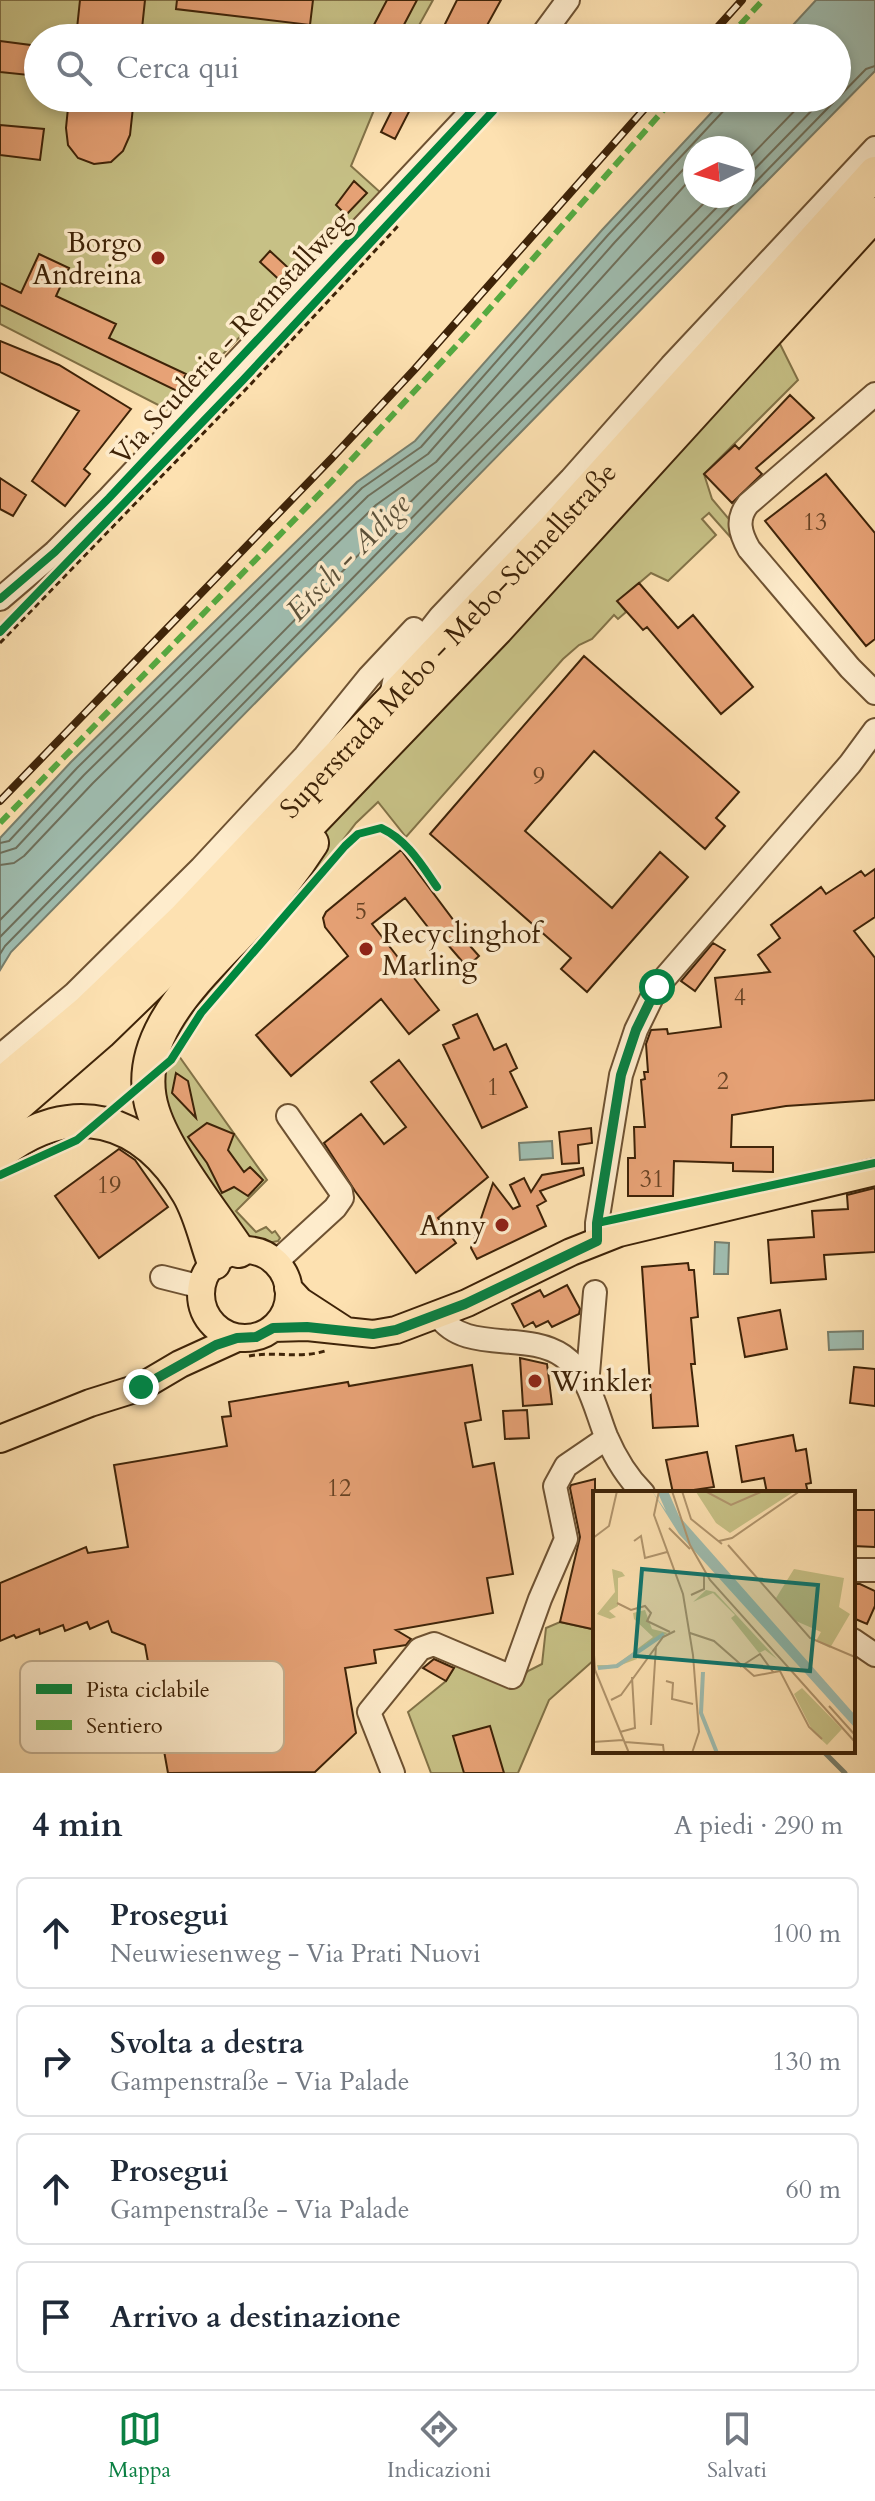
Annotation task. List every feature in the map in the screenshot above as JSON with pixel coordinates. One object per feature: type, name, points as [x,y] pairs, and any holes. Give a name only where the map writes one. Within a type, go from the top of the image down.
[{"type":"highway","name":"Superstrada Mebo - Mebo-Schnellstraße","points":[[0,1085],[87,1012],[195,908],[553,530],[875,173]]},
{"type":"highway","name":"Superstrada Mebo - Mebo-Schnellstraße","points":[[0,1120],[106,1027],[228,909],[529,595],[875,214]]},
{"type":"highway","points":[[214,1278],[172,1151],[153,1112],[149,1084],[151,1057],[156,1040],[174,1008],[280,889],[358,771]]},
{"type":"highway","points":[[0,1153],[52,1124],[71,1120],[107,1124],[123,1131],[158,1155],[176,1174],[202,1222],[214,1278]]},
{"type":"main road","points":[[273,1328],[373,1334],[396,1330],[438,1315],[597,1241],[641,1227],[875,1172]]},
{"type":"main road","points":[[180,1364],[214,1278],[265,1255],[275,1263],[288,1288],[300,1301],[344,1330]]},
{"type":"main road","points":[[214,1278],[216,1328],[237,1338]]},
{"type":"main road","points":[[0,1439],[90,1403],[141,1387],[180,1364],[237,1338],[256,1337],[273,1328],[283,1315],[288,1288]]},
{"type":"street","points":[[550,24],[568,0]]},
{"type":"street","name":"Via Scuderie - Rennstallweg","points":[[0,599],[55,552],[109,498],[471,112]]},
{"type":"street","points":[[390,701],[396,673],[440,617],[875,148]]},
{"type":"street","points":[[875,394],[766,488],[742,511],[740,520],[749,549],[875,693]]},
{"type":"street","points":[[0,1056],[74,994],[201,868],[305,756],[411,631],[440,617]]},
{"type":"street","points":[[597,1241],[597,1223],[621,1075],[636,1030],[657,987],[841,775],[875,730]]},
{"type":"street","points":[[275,1263],[342,1198],[337,1186],[288,1116]]},
{"type":"street","points":[[162,1277],[214,1278]]},
{"type":"street","points":[[587,1385],[595,1292]]},
{"type":"street","points":[[438,1315],[453,1331],[543,1345],[577,1368],[620,1463],[641,1491]]},
{"type":"street","points":[[393,1773],[369,1712],[420,1649],[434,1644],[512,1677],[566,1539],[555,1486],[566,1466],[607,1438]]},
{"type":"street","points":[[855,1641],[875,1655]]},
{"type":"path","points":[[0,643],[395,216]]},
{"type":"path","points":[[0,632],[31,606],[249,386],[398,226]]},
{"type":"shaded area","name":"Borgo Andreina","points":[[0,0],[433,0],[420,24],[24,24],[24,112],[373,112],[351,166],[381,193],[168,410],[0,324]]},
{"type":"shaded area","points":[[780,344],[798,380],[704,474],[712,499],[739,531],[732,539],[709,513],[702,519],[716,535],[668,581],[651,573],[618,601],[626,612],[618,619],[614,615],[592,639],[579,645],[563,659],[406,837],[378,802],[356,823],[319,871],[219,983],[174,1049],[267,1180],[236,1211],[256,1232],[266,1227],[272,1233],[275,1231],[280,1238],[262,1244],[249,1241],[172,1151],[151,1057],[358,771],[761,355]]},
{"type":"shaded area","points":[[560,1622],[592,1629],[593,1625],[593,1661],[549,1700],[518,1773],[431,1773],[408,1712],[446,1681],[455,1666],[431,1651],[516,1686],[528,1671],[542,1664],[546,1628]]},
{"type":"water","points":[[816,0],[875,0],[875,71],[851,95],[851,24],[794,24]]},
{"type":"water","points":[[712,112],[835,112],[755,193],[755,136],[690,136]]},
{"type":"water","name":"Etsch - Adige","points":[[683,143],[683,208],[741,208],[11,952],[0,970],[0,838],[71,762],[357,482],[415,441]]},
{"type":"water","points":[[552,1141],[553,1158],[520,1160],[519,1143]]},
{"type":"water","points":[[715,1242],[729,1243],[728,1274],[714,1274]]},
{"type":"water","points":[[863,1331],[863,1349],[829,1350],[828,1332]]},
{"type":"building","points":[[80,0],[145,0],[142,24],[77,24]]},
{"type":"building","points":[[177,0],[313,0],[310,24],[176,9]]},
{"type":"building","points":[[387,0],[417,0],[404,24],[374,24]]},
{"type":"building","points":[[457,0],[501,0],[488,24],[445,24]]},
{"type":"building","points":[[0,41],[24,44],[24,75],[0,72]]},
{"type":"building","points":[[68,112],[132,112],[130,135],[123,151],[111,162],[94,164],[78,158],[68,145]]},
{"type":"building","points":[[391,112],[409,112],[395,139],[381,132]]},
{"type":"building","points":[[0,125],[44,129],[40,160],[0,155]]},
{"type":"building","points":[[354,181],[367,193],[346,215],[336,205]]},
{"type":"building","points":[[270,251],[296,275],[286,286],[260,262]]},
{"type":"building","points":[[39,254],[69,268],[56,296],[116,324],[109,338],[186,374],[177,391],[0,305],[0,283],[21,293]]},
{"type":"building","points":[[0,341],[59,365],[131,409],[84,469],[90,474],[65,506],[32,481],[79,411],[0,372]]},
{"type":"building","points":[[790,395],[814,418],[756,468],[762,474],[732,503],[704,474],[735,445],[739,449]]},
{"type":"building","points":[[826,474],[875,533],[875,639],[866,646],[765,521]]},
{"type":"building","points":[[0,478],[26,495],[13,516],[0,509]]},
{"type":"building","points":[[639,583],[678,628],[693,615],[753,687],[721,714],[647,627],[643,630],[617,601]]},
{"type":"building","points":[[584,656],[739,792],[716,818],[725,826],[705,849],[594,751],[525,831],[612,908],[660,852],[688,877],[587,992],[561,969],[571,958],[430,834]]},
{"type":"building","points":[[401,850],[457,925],[454,928],[479,956],[467,967],[442,938],[438,940],[405,898],[372,924],[439,1010],[409,1034],[381,999],[291,1076],[256,1035],[348,956],[325,927],[323,918],[326,912]]},
{"type":"building","points":[[875,869],[875,917],[854,931],[875,958],[875,1100],[786,1106],[732,1115],[731,1147],[773,1147],[773,1172],[733,1171],[733,1163],[674,1161],[673,1196],[628,1196],[628,1158],[635,1158],[634,1127],[645,1127],[641,1080],[645,1079],[644,1072],[648,1072],[646,1044],[651,1030],[667,1029],[668,1034],[721,1027],[715,978],[770,972],[758,955],[780,938],[771,925],[821,887],[826,894],[861,871],[865,876]]},
{"type":"building","points":[[713,943],[725,950],[695,991],[681,981]]},
{"type":"building","points":[[477,1014],[494,1050],[506,1044],[517,1068],[510,1072],[527,1107],[482,1128],[443,1045],[459,1038],[453,1025]]},
{"type":"building","points":[[399,1060],[488,1177],[438,1218],[456,1243],[416,1273],[355,1191],[324,1143],[361,1114],[384,1144],[406,1127],[371,1082]]},
{"type":"building","points":[[176,1073],[188,1081],[196,1118],[172,1093]]},
{"type":"building","points":[[207,1123],[234,1134],[228,1150],[244,1172],[250,1167],[263,1180],[248,1196],[234,1187],[222,1193],[207,1163],[188,1137]]},
{"type":"building","points":[[591,1128],[592,1143],[578,1145],[579,1163],[562,1164],[559,1132]]},
{"type":"building","points":[[119,1149],[135,1160],[168,1207],[99,1258],[55,1196]]},
{"type":"building","points":[[583,1168],[584,1175],[540,1191],[546,1201],[537,1206],[546,1226],[477,1259],[471,1248],[493,1183],[513,1209],[520,1206],[510,1185],[524,1178],[531,1192],[542,1175]]},
{"type":"building","points":[[875,1188],[875,1252],[824,1255],[826,1279],[771,1283],[768,1240],[814,1237],[812,1211],[848,1209],[847,1195]]},
{"type":"building","points":[[688,1263],[689,1270],[694,1270],[698,1317],[691,1318],[695,1364],[691,1364],[698,1426],[653,1428],[642,1267]]},
{"type":"building","points":[[567,1285],[580,1309],[579,1314],[552,1327],[548,1321],[536,1327],[533,1322],[524,1327],[512,1304],[540,1290],[544,1297]]},
{"type":"building","points":[[780,1310],[787,1349],[745,1357],[738,1318]]},
{"type":"building","name":"Winkler","points":[[520,1358],[547,1364],[552,1404],[523,1406]]},
{"type":"building","points":[[472,1365],[481,1420],[465,1423],[473,1467],[494,1463],[513,1574],[487,1578],[493,1613],[396,1630],[411,1639],[406,1645],[374,1650],[376,1663],[345,1668],[356,1733],[315,1772],[168,1773],[164,1753],[284,1753],[284,1661],[148,1661],[145,1645],[112,1632],[108,1621],[90,1629],[87,1622],[65,1631],[63,1625],[40,1634],[39,1629],[0,1641],[0,1583],[86,1547],[88,1553],[128,1547],[114,1465],[227,1446],[222,1417],[231,1416],[229,1402],[348,1382],[349,1386]]},
{"type":"building","points":[[854,1367],[875,1369],[875,1406],[850,1403]]},
{"type":"building","points":[[527,1410],[529,1438],[505,1439],[503,1411]]},
{"type":"building","points":[[793,1435],[796,1451],[806,1449],[811,1483],[806,1484],[808,1491],[767,1491],[764,1478],[742,1482],[736,1446]]},
{"type":"building","points":[[707,1452],[714,1487],[673,1491],[666,1460]]},
{"type":"building","points":[[595,1479],[592,1629],[560,1622],[580,1537],[571,1485]]},
{"type":"building","points":[[855,1510],[875,1510],[875,1547],[855,1546]]},
{"type":"building","points":[[855,1584],[875,1591],[875,1606],[867,1624],[855,1619]]},
{"type":"building","points":[[434,1659],[454,1668],[446,1681],[423,1668]]},
{"type":"building","points":[[490,1726],[504,1773],[464,1773],[453,1736]]},
{"type":"waterway","points":[[825,1753],[845,1773]]},
{"type":"railway","points":[[721,24],[742,0]]},
{"type":"railway","points":[[0,801],[414,370],[642,112]]},
{"type":"marked path","points":[[741,24],[763,0]]},
{"type":"marked path","points":[[0,823],[331,482],[468,333],[662,112]]},
{"type":"cycle path","points":[[0,599],[55,552],[109,498],[471,112]]},
{"type":"cycle path","points":[[0,632],[243,380],[492,112]]},
{"type":"cycle path","points":[[0,1175],[77,1140],[171,1060],[201,1013],[358,834],[381,828],[390,833],[413,853],[437,887]]},
{"type":"cycle path","points":[[597,1223],[875,1163]]},
{"type":"place","name":"Borgo Andreina","points":[[158,258]]},
{"type":"place","name":"Recyclinghof Marling","points":[[366,949]]},
{"type":"place","name":"Anny","points":[[502,1225]]},
{"type":"place","name":"Winkler","points":[[535,1381]]},
{"type":"route","points":[[141,1387],[216,1345],[237,1338],[256,1337],[273,1328],[307,1327],[373,1334],[396,1330],[465,1304],[597,1241],[597,1223],[621,1075],[636,1030],[657,987]]}]
